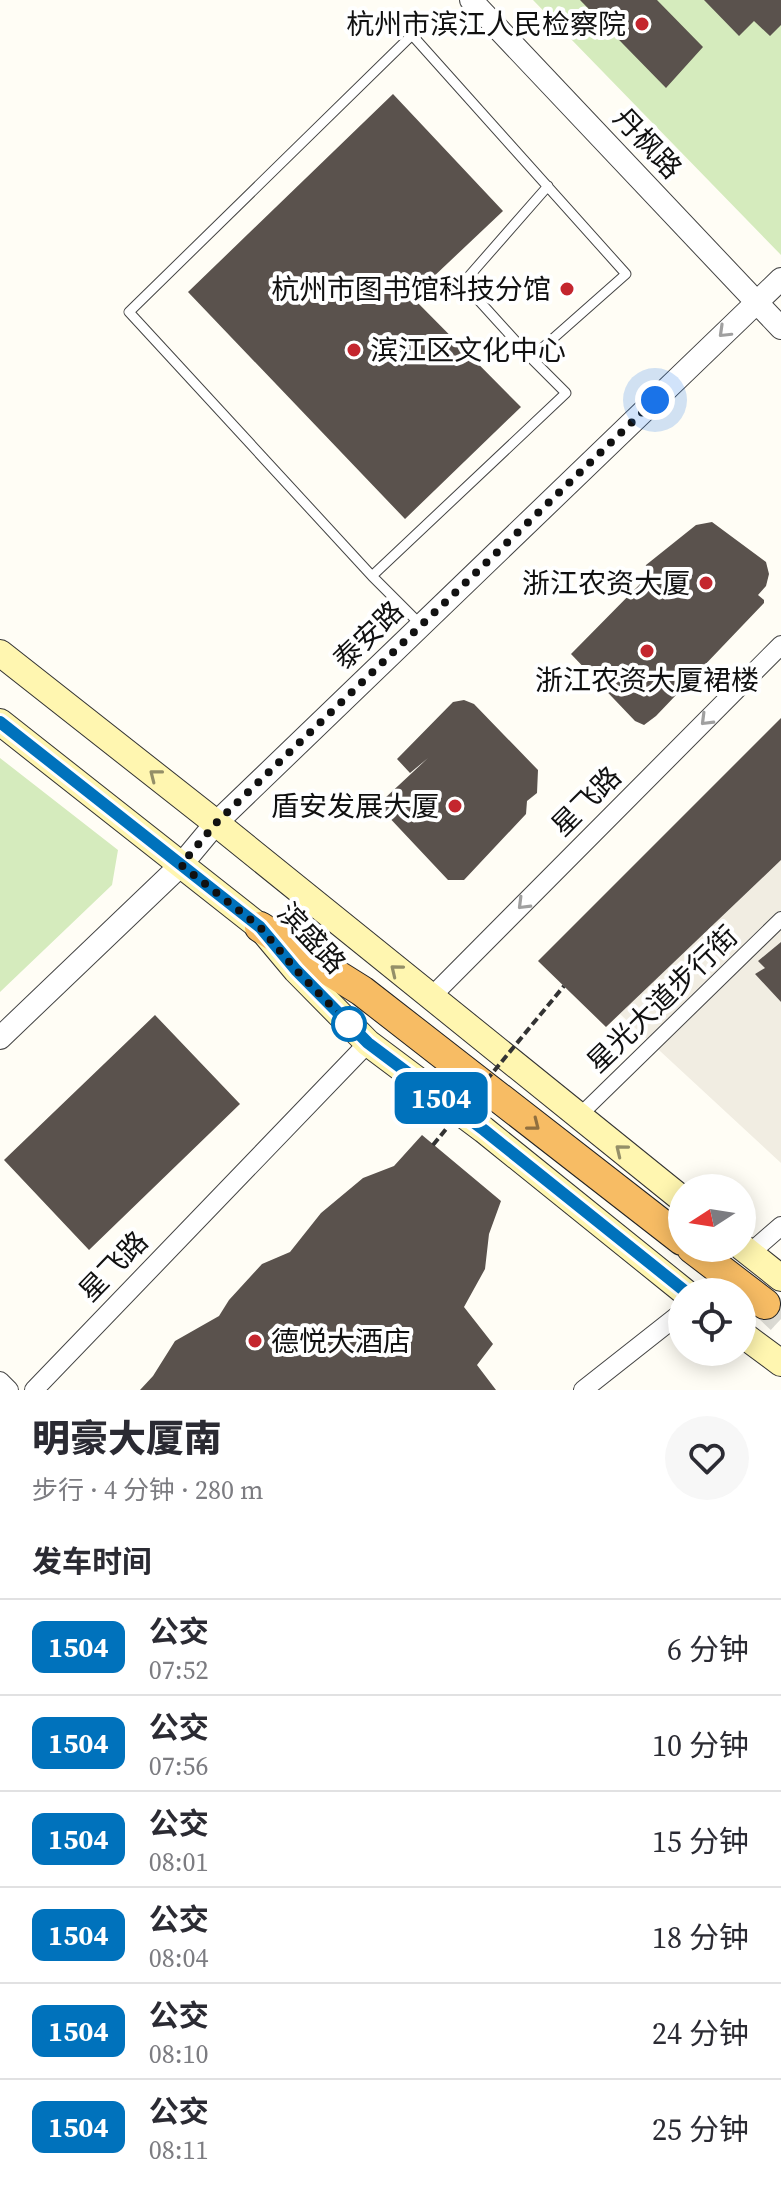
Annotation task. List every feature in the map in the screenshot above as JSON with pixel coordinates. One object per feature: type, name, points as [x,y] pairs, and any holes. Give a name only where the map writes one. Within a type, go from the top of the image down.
[{"type":"highway","points":[[260,927],[362,991],[668,1229]]},
{"type":"highway","points":[[710,1262],[765,1304]]},
{"type":"main road","name":"滨盛路","points":[[0,653],[668,1188]]},
{"type":"main road","name":"滨盛路","points":[[0,722],[260,927],[296,970],[368,1043],[484,1130],[668,1278]]},
{"type":"main road","points":[[756,1258],[781,1278]]},
{"type":"main road","points":[[756,1344],[781,1363]]},
{"type":"street","name":"丹枫路","points":[[471,0],[781,328]]},
{"type":"street","name":"泰安路","points":[[0,1038],[181,865],[216,823],[781,279]]},
{"type":"street","name":"星飞路","points":[[430,998],[781,645]]},
{"type":"street","name":"星光大道步行街","points":[[579,1116],[781,919]]},
{"type":"street","name":"星飞路","points":[[34,1390],[368,1043]]},
{"type":"street","points":[[756,1243],[781,1226]]},
{"type":"street","points":[[583,1390],[668,1323]]},
{"type":"street","points":[[0,1381],[9,1390]]},
{"type":"lane","points":[[421,625],[372,576],[129,312],[412,35],[626,274],[531,358]]},
{"type":"lane","points":[[372,576],[566,393],[463,283],[548,186]]},
{"type":"path","points":[[433,1145],[564,986]]},
{"type":"green space","points":[[533,0],[781,0],[781,255]]},
{"type":"green space","points":[[0,758],[118,850],[112,885],[0,992]]},
{"type":"shaded area","points":[[781,860],[781,942],[759,961],[765,968],[755,974],[781,1002],[781,1163],[620,1014]]},
{"type":"building","name":"杭州市滨江人民检察院","points":[[580,0],[657,0],[703,47],[666,88]]},
{"type":"building","points":[[704,0],[781,0],[781,25],[770,36],[754,21],[739,36]]},
{"type":"building","name":"滨江区文化中心","points":[[393,94],[503,211],[412,297],[521,407],[405,519],[188,292]]},
{"type":"building","points":[[712,522],[766,562],[769,574],[766,586],[758,595],[764,603],[644,725],[635,721],[571,654],[643,581],[646,565],[696,525]]},
{"type":"building","name":"盾安发展大厦","points":[[464,700],[474,704],[538,770],[537,793],[527,801],[526,814],[464,880],[448,880],[384,812],[384,799],[428,758],[410,773],[397,759],[453,702]]},
{"type":"building","points":[[781,718],[781,860],[606,1027],[538,961]]},
{"type":"building","points":[[781,942],[781,1002],[755,974],[765,968],[758,961]]},
{"type":"building","points":[[155,1015],[240,1104],[89,1250],[4,1160]]},
{"type":"building","points":[[422,1135],[501,1201],[489,1234],[485,1269],[464,1307],[493,1344],[477,1365],[496,1390],[140,1390],[153,1376],[175,1341],[219,1316],[229,1300],[262,1264],[290,1252],[321,1213],[363,1178],[394,1166]]},
{"type":"tunnel","points":[[765,1304],[781,1319]]},
{"type":"bus line","name":"1504","points":[[0,722],[260,927],[296,970],[368,1043],[484,1130],[669,1278]]},
{"type":"place","name":"杭州市滨江人民检察院","points":[[642,24]]},
{"type":"place","name":"杭州市图书馆科技分馆","points":[[567,289]]},
{"type":"place","name":"滨江区文化中心","points":[[354,350]]},
{"type":"place","name":"浙江农资大厦","points":[[706,583]]},
{"type":"place","name":"浙江农资大厦裙楼","points":[[647,651]]},
{"type":"place","name":"盾安发展大厦","points":[[455,806]]},
{"type":"place","name":"德悦大酒店","points":[[255,1341]]},
{"type":"route","points":[[349,1024],[296,970],[260,927],[181,865],[216,823],[655,400]]}]
